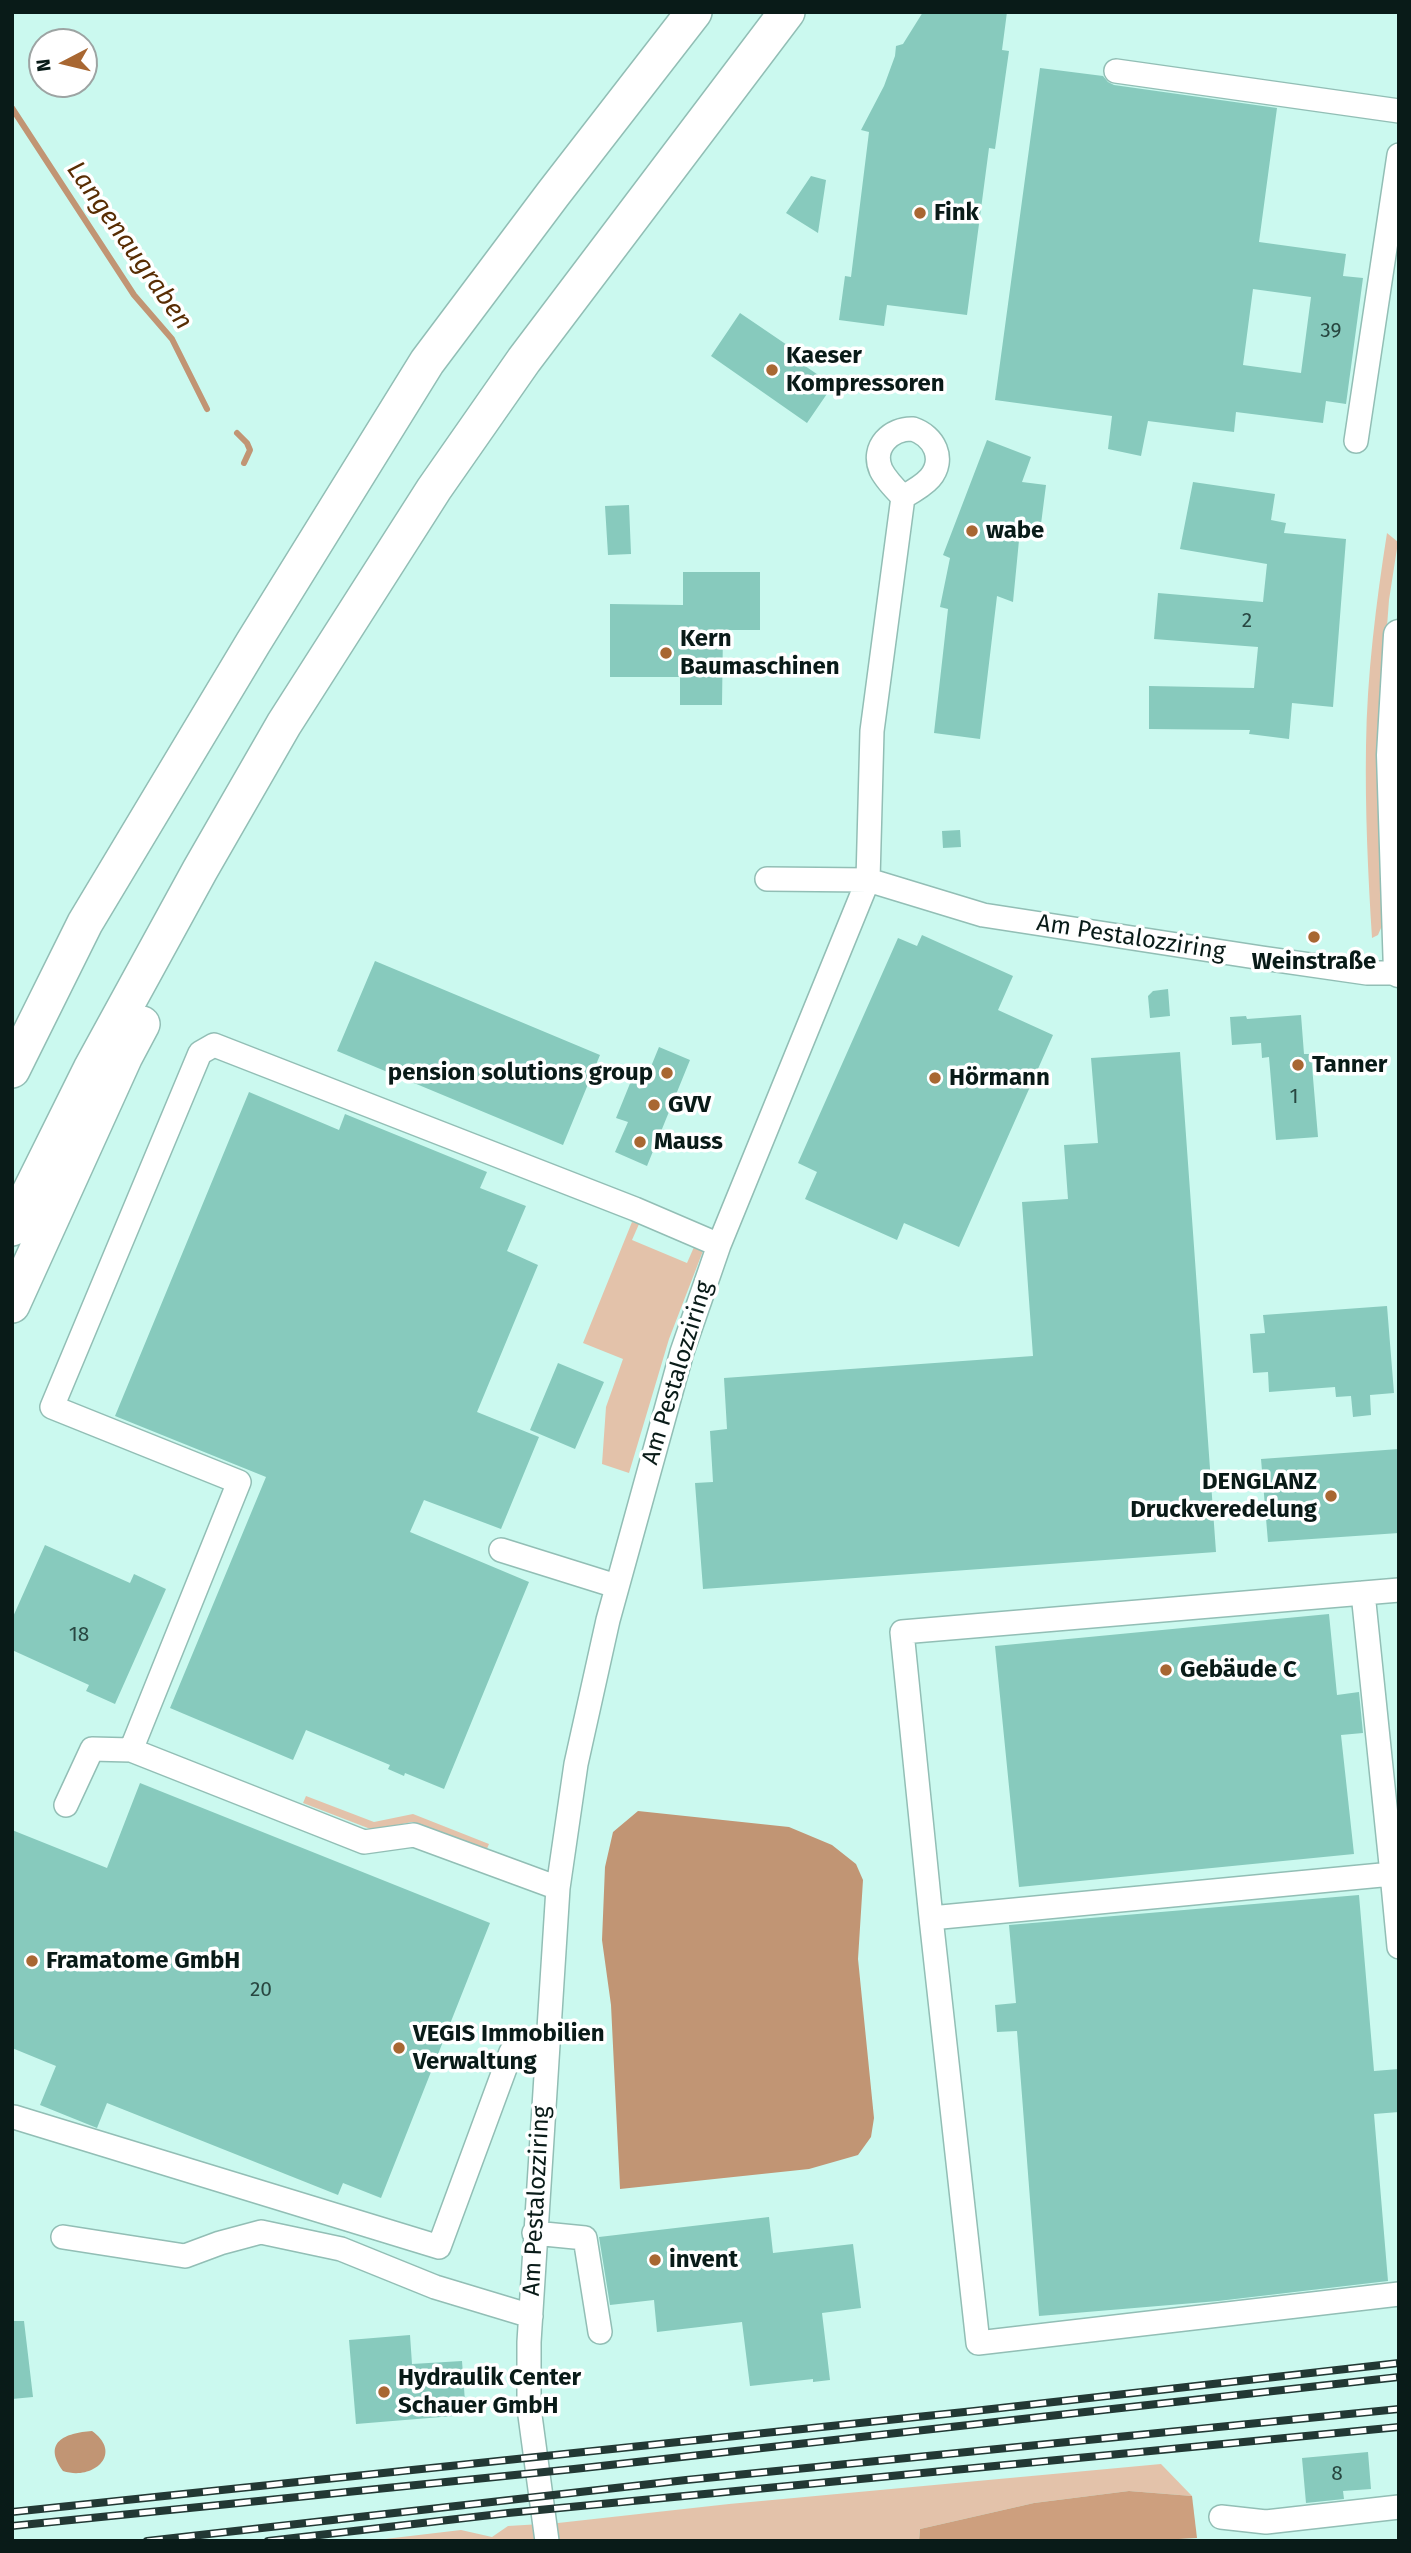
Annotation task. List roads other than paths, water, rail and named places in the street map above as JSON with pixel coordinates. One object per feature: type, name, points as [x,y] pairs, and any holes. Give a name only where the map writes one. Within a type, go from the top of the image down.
[{"type":"highway","points":[[12,1070],[85,923],[253,643],[427,362],[694,12]]},
{"type":"highway","points":[[12,1228],[90,1069],[200,870],[284,724],[433,489],[524,360],[787,12]]},
{"type":"highway","points":[[12,1305],[125,1056],[228,863],[265,783],[284,724]]},
{"type":"main road","points":[[1399,635],[1392,755],[1399,972]]},
{"type":"street","points":[[1116,71],[1399,111]]},
{"type":"street","points":[[1356,441],[1399,155]]},
{"type":"street","name":"Am Pestalozziring","points":[[63,2237],[185,2256],[261,2232],[341,2249],[435,2287],[531,2316],[534,2233],[558,1888],[576,1764],[616,1586],[682,1352],[719,1245],[868,880],[872,731],[903,498]]},
{"type":"street","points":[[767,879],[868,880]]},
{"type":"street","name":"Am Pestalozziring","points":[[868,880],[983,915],[1367,973],[1399,972]]},
{"type":"street","points":[[131,1750],[239,1482],[52,1407],[200,1053],[214,1045],[635,1209],[719,1245]]},
{"type":"street","points":[[501,1550],[616,1586]]},
{"type":"street","points":[[1399,1590],[902,1632],[978,2343],[1399,2294]]},
{"type":"street","points":[[1363,1593],[1395,1873],[1399,1947]]},
{"type":"street","points":[[66,1805],[92,1749],[131,1750],[364,1842],[414,1835],[558,1888]]},
{"type":"street","points":[[931,1918],[1395,1873]]},
{"type":"street","points":[[14,2117],[439,2247],[511,2052],[532,2048],[547,2049]]},
{"type":"street","points":[[534,2233],[585,2238],[600,2332]]},
{"type":"street","points":[[531,2316],[529,2408],[547,2541]]},
{"type":"street","points":[[1221,2517],[1266,2522],[1399,2507]]},
{"type":"waterway","name":"Langenaugraben","points":[[12,108],[134,295],[172,339],[207,409]]},
{"type":"waterway","name":"Langenaugraben","points":[[237,433],[250,450],[244,463]]},
{"type":"railway","points":[[12,2512],[974,2411],[1399,2363]]},
{"type":"railway","points":[[12,2526],[574,2469],[1399,2377]]},
{"type":"railway","points":[[147,2541],[686,2480],[1399,2409]]},
{"type":"railway","points":[[268,2541],[508,2513],[1399,2427]]},
{"type":"place","name":"Fink","points":[[920,213]]},
{"type":"place","name":"Kaeser Kompressoren","points":[[772,370]]},
{"type":"place","name":"wabe","points":[[972,531]]},
{"type":"place","name":"Kern Baumaschinen","points":[[666,653]]},
{"type":"place","name":"Weinstraße","points":[[1314,937]]},
{"type":"place","name":"Tanner","points":[[1298,1065]]},
{"type":"place","name":"pension solutions group","points":[[667,1073]]},
{"type":"place","name":"Hörmann","points":[[935,1078]]},
{"type":"place","name":"GVV","points":[[654,1105]]},
{"type":"place","name":"Mauss","points":[[640,1142]]},
{"type":"place","name":"DENGLANZ Druckveredelung","points":[[1331,1496]]},
{"type":"place","name":"Gebäude C","points":[[1166,1670]]},
{"type":"place","name":"Framatome GmbH","points":[[32,1961]]},
{"type":"place","name":"VEGIS Immobilien Verwaltung","points":[[399,2048]]},
{"type":"place","name":"invent","points":[[655,2260]]},
{"type":"place","name":"Hydraulik Center Schauer GmbH","points":[[384,2392]]}]
